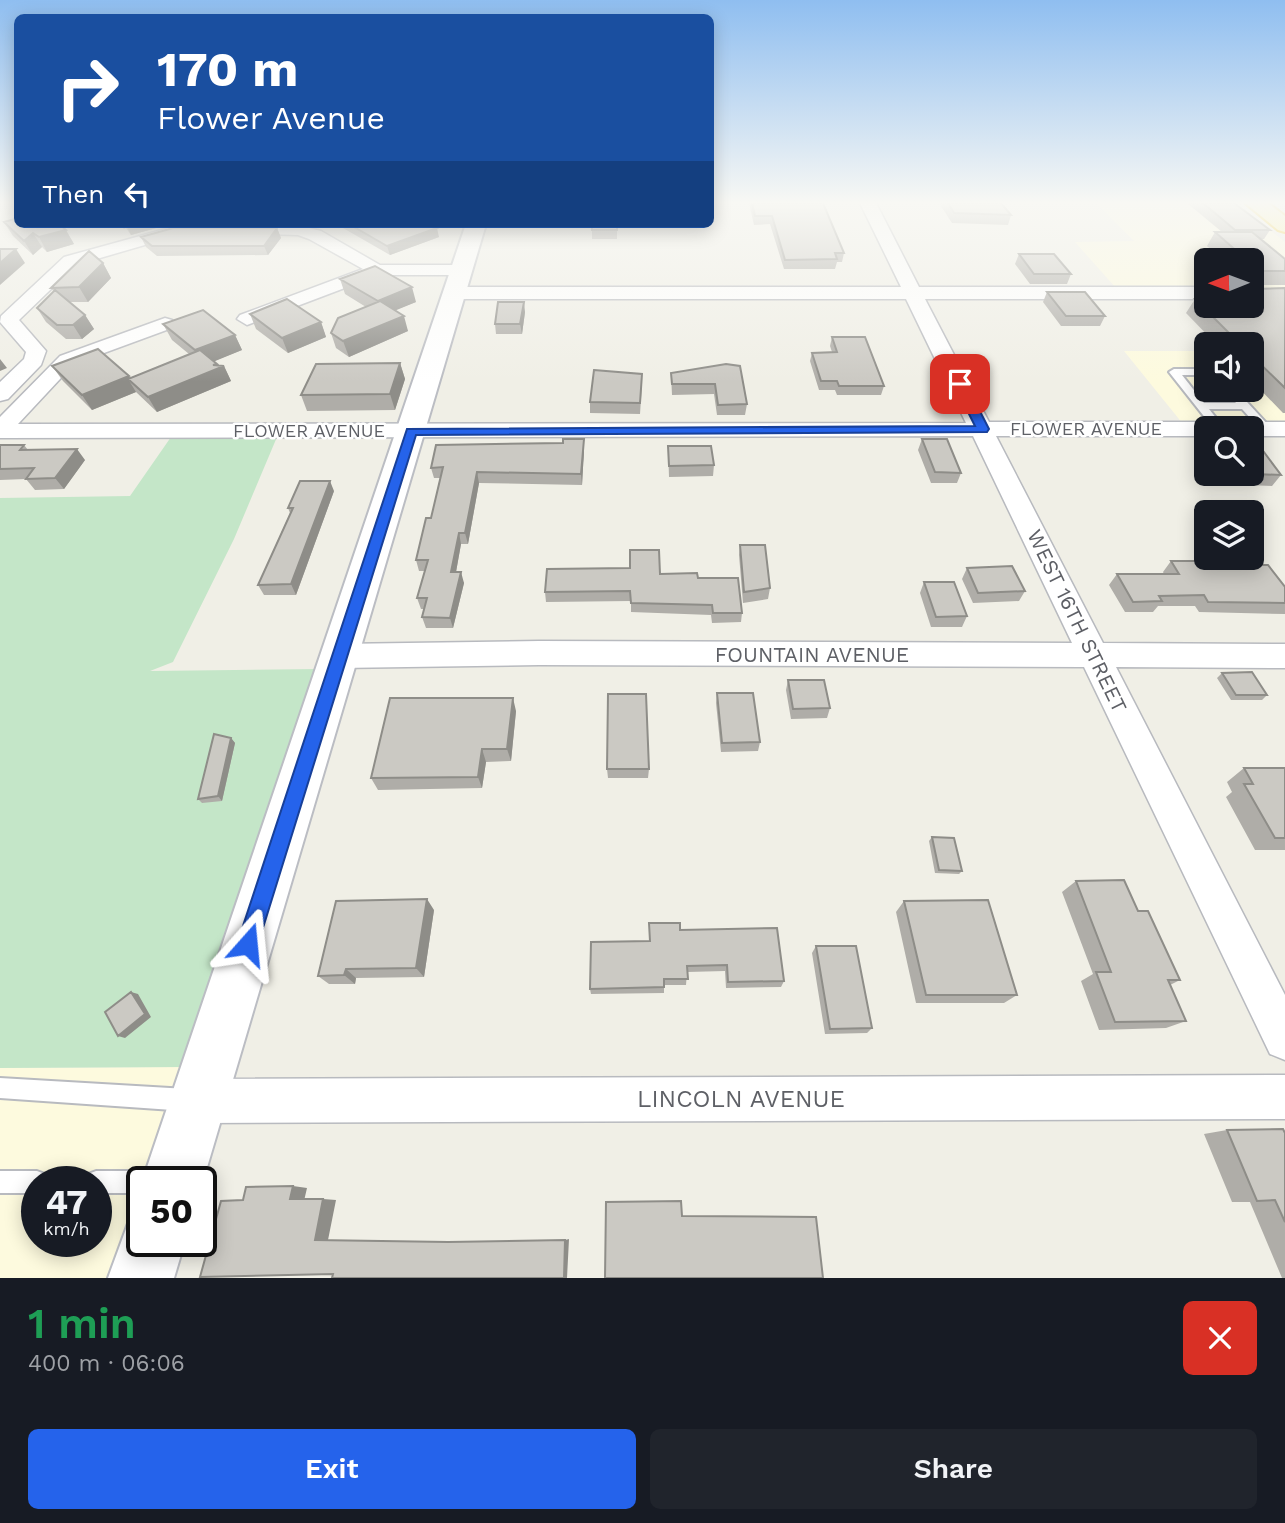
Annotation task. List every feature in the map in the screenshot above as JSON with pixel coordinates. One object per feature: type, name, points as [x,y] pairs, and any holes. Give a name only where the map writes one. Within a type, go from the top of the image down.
[{"type":"main road","points":[[177,1166],[464,263]]},
{"type":"main road","points":[[141,1278],[148,1257]]},
{"type":"street","points":[[0,394],[34,361],[36,351],[8,320],[67,263]]},
{"type":"street","points":[[364,263],[377,270],[458,282],[915,294],[1194,293]]},
{"type":"street","name":"WEST 16TH STREET","points":[[899,263],[1285,1039]]},
{"type":"street","points":[[247,319],[377,270]]},
{"type":"street","points":[[0,430],[67,360],[164,324]]},
{"type":"street","name":"FLOWER AVENUE","points":[[0,430],[1194,429]]},
{"type":"street","name":"FOUNTAIN AVENUE","points":[[339,656],[553,653],[1285,656]]},
{"type":"street","name":"LINCOLN AVENUE","points":[[198,1101],[1285,1097]]},
{"type":"lane","points":[[1194,372],[1174,372],[1194,396]]},
{"type":"lane","points":[[1199,402],[1210,416]]},
{"type":"lane","points":[[1241,402],[1267,429]]},
{"type":"lane","points":[[1202,406],[1245,406]]},
{"type":"lane","points":[[0,1088],[198,1101]]},
{"type":"lane","points":[[0,1182],[21,1182]]},
{"type":"shaded area","points":[[1093,263],[1194,263],[1194,288],[1116,288]]},
{"type":"shaded area","points":[[1264,263],[1285,263],[1285,289],[1264,289]]},
{"type":"shaded area","points":[[1285,296],[1285,425],[1264,425],[1264,416],[1194,416],[1194,424],[1183,424],[1124,351],[1194,351],[1194,402],[1264,402],[1264,332],[1251,332],[1251,318],[1264,318],[1264,302]]},
{"type":"shaded area","points":[[188,1067],[154,1166],[126,1166],[126,1251],[117,1278],[0,1278],[0,1068]]},
{"type":"green space","points":[[171,437],[277,437],[234,539],[173,662],[150,671],[320,669],[188,1067],[0,1068],[0,498],[130,496]]},
{"type":"building","points":[[77,263],[103,263],[79,287],[51,288]]},
{"type":"building","points":[[1025,263],[1061,263],[1071,274],[1034,274]]},
{"type":"building","points":[[1264,263],[1285,263],[1285,271],[1264,271]]},
{"type":"building","points":[[375,266],[412,287],[378,301],[340,279]]},
{"type":"building","points":[[1285,288],[1285,388],[1264,368],[1264,332],[1228,332],[1214,318],[1264,318],[1264,289]]},
{"type":"building","points":[[55,290],[85,315],[73,325],[57,325],[37,308]]},
{"type":"building","points":[[1047,292],[1085,292],[1105,316],[1066,316]]},
{"type":"building","points":[[287,299],[321,322],[282,338],[250,314]]},
{"type":"building","points":[[380,301],[404,316],[343,341],[331,333],[338,318]]},
{"type":"building","points":[[498,302],[524,302],[520,324],[495,324]]},
{"type":"building","points":[[203,310],[235,335],[195,350],[163,324]]},
{"type":"building","points":[[832,337],[865,337],[884,386],[839,386],[837,381],[821,381],[812,353],[837,352]]},
{"type":"building","points":[[98,349],[129,376],[82,395],[52,366]]},
{"type":"building","points":[[200,350],[217,364],[213,365],[224,366],[148,397],[128,379]]},
{"type":"building","points":[[400,363],[390,394],[301,395],[316,364]]},
{"type":"building","points":[[726,364],[740,366],[747,404],[718,405],[715,384],[672,384],[671,373]]},
{"type":"building","points":[[594,370],[642,374],[640,403],[590,402]]},
{"type":"building","points":[[563,439],[584,439],[581,474],[477,472],[465,533],[459,533],[451,572],[461,572],[450,618],[422,617],[427,598],[417,598],[428,560],[416,560],[426,518],[431,518],[443,467],[431,468],[436,445],[563,443]]},
{"type":"building","points":[[922,439],[947,439],[961,473],[935,472]]},
{"type":"building","points":[[0,445],[24,445],[20,450],[77,449],[55,478],[26,479],[34,468],[0,469]]},
{"type":"building","points":[[668,446],[711,446],[714,465],[669,466]]},
{"type":"building","points":[[1264,452],[1281,475],[1264,474]]},
{"type":"building","points":[[300,481],[330,481],[291,584],[258,585],[293,508],[288,508]]},
{"type":"building","points":[[740,545],[765,545],[770,588],[744,592]]},
{"type":"building","points":[[630,550],[659,550],[660,574],[697,573],[698,578],[738,578],[742,613],[713,613],[712,605],[631,603],[630,591],[545,592],[547,569],[630,568]]},
{"type":"building","points":[[1171,561],[1194,561],[1194,570],[1264,570],[1264,565],[1268,565],[1285,587],[1285,603],[1208,602],[1204,595],[1159,596],[1162,601],[1133,602],[1117,574],[1179,574]]},
{"type":"building","points":[[1012,566],[1025,591],[978,593],[967,568]]},
{"type":"building","points":[[924,582],[954,582],[967,616],[936,617]]},
{"type":"building","points":[[1252,672],[1267,695],[1236,695],[1222,673]]},
{"type":"building","points":[[788,680],[824,680],[830,708],[793,709]]},
{"type":"building","points":[[717,693],[753,693],[760,742],[722,743]]},
{"type":"building","points":[[608,694],[646,694],[649,769],[607,769]]},
{"type":"building","points":[[390,698],[513,698],[507,749],[482,749],[478,777],[371,778]]},
{"type":"building","points":[[214,734],[231,738],[218,796],[198,799]]},
{"type":"building","points":[[1244,768],[1285,768],[1285,838],[1275,838],[1244,784],[1253,784]]},
{"type":"building","points":[[932,837],[954,838],[962,871],[939,870]]},
{"type":"building","points":[[1124,880],[1138,911],[1148,911],[1180,980],[1168,980],[1186,1021],[1115,1022],[1096,972],[1111,972],[1076,881]]},
{"type":"building","points":[[427,899],[416,968],[346,969],[344,975],[318,976],[336,901]]},
{"type":"building","points":[[988,900],[1017,995],[926,995],[904,901]]},
{"type":"building","points":[[649,923],[680,923],[680,930],[777,928],[784,981],[728,982],[727,965],[687,966],[688,979],[664,979],[664,987],[590,989],[591,942],[650,941]]},
{"type":"building","points":[[816,946],[856,946],[872,1028],[830,1029]]},
{"type":"building","points":[[131,992],[145,1014],[118,1036],[105,1012]]},
{"type":"building","points":[[1283,1129],[1285,1222],[1275,1200],[1257,1201],[1227,1130]]},
{"type":"building","points":[[293,1186],[290,1199],[323,1199],[315,1240],[565,1240],[564,1278],[332,1278],[333,1274],[200,1277],[206,1257],[217,1257],[217,1215],[221,1201],[243,1200],[246,1187]]},
{"type":"building","points":[[681,1201],[682,1216],[816,1217],[823,1278],[605,1278],[606,1202]]},
{"type":"route","points":[[248,944],[411,431],[983,429],[960,384]]}]
